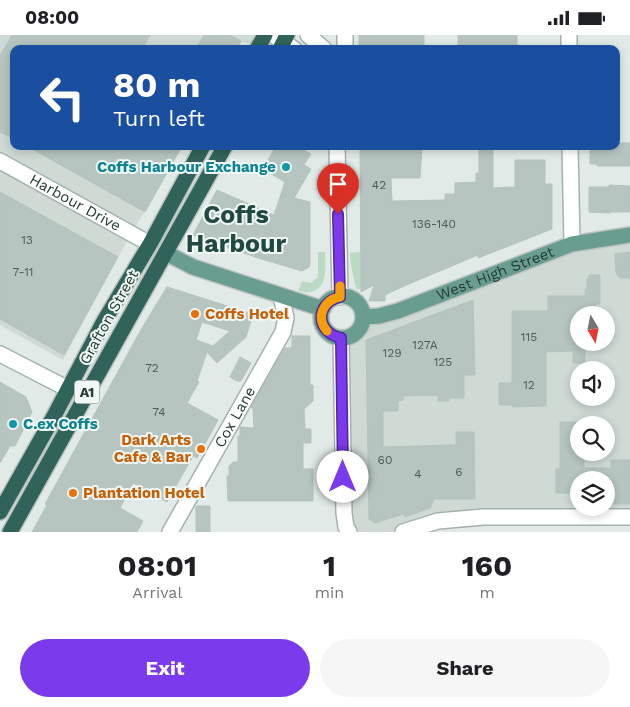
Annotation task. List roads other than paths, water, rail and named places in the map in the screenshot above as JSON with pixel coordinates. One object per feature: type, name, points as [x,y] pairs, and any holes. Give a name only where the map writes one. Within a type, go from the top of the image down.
[{"type":"highway","name":"Grafton Street","points":[[0,513],[104,321],[150,244],[202,150]]},
{"type":"highway","name":"Grafton Street","points":[[10,532],[223,150]]},
{"type":"highway","points":[[150,244],[166,253]]},
{"type":"main road","name":"West High Street","points":[[363,317],[378,316],[398,311],[572,244],[630,235]]},
{"type":"main road","points":[[166,253],[193,267],[323,309]]},
{"type":"main road","points":[[340,297],[346,297],[357,303],[363,317],[359,329],[354,334],[341,338],[334,337],[324,328],[321,322],[323,309],[330,300],[340,297]]},
{"type":"street","points":[[308,35],[319,45]]},
{"type":"street","points":[[337,150],[340,297]]},
{"type":"street","points":[[570,150],[572,244]]},
{"type":"street","name":"Harbour Drive","points":[[0,161],[150,244]]},
{"type":"street","name":"Cox Lane","points":[[170,532],[282,332],[286,318],[281,296]]},
{"type":"street","points":[[341,338],[344,513],[346,527],[349,532]]},
{"type":"street","points":[[0,354],[68,389]]},
{"type":"street","points":[[403,532],[438,521],[483,517],[630,517]]},
{"type":"place","name":"Coffs Harbour Exchange","points":[[286,167]]},
{"type":"place","name":"Coffs Hotel","points":[[195,314]]},
{"type":"place","name":"C.ex Coffs","points":[[13,424]]},
{"type":"place","name":"Dark Arts Cafe & Bar","points":[[201,449]]},
{"type":"place","name":"Plantation Hotel","points":[[73,493]]},
{"type":"district","name":"Coffs Harbour","points":[[236,228]]}]
